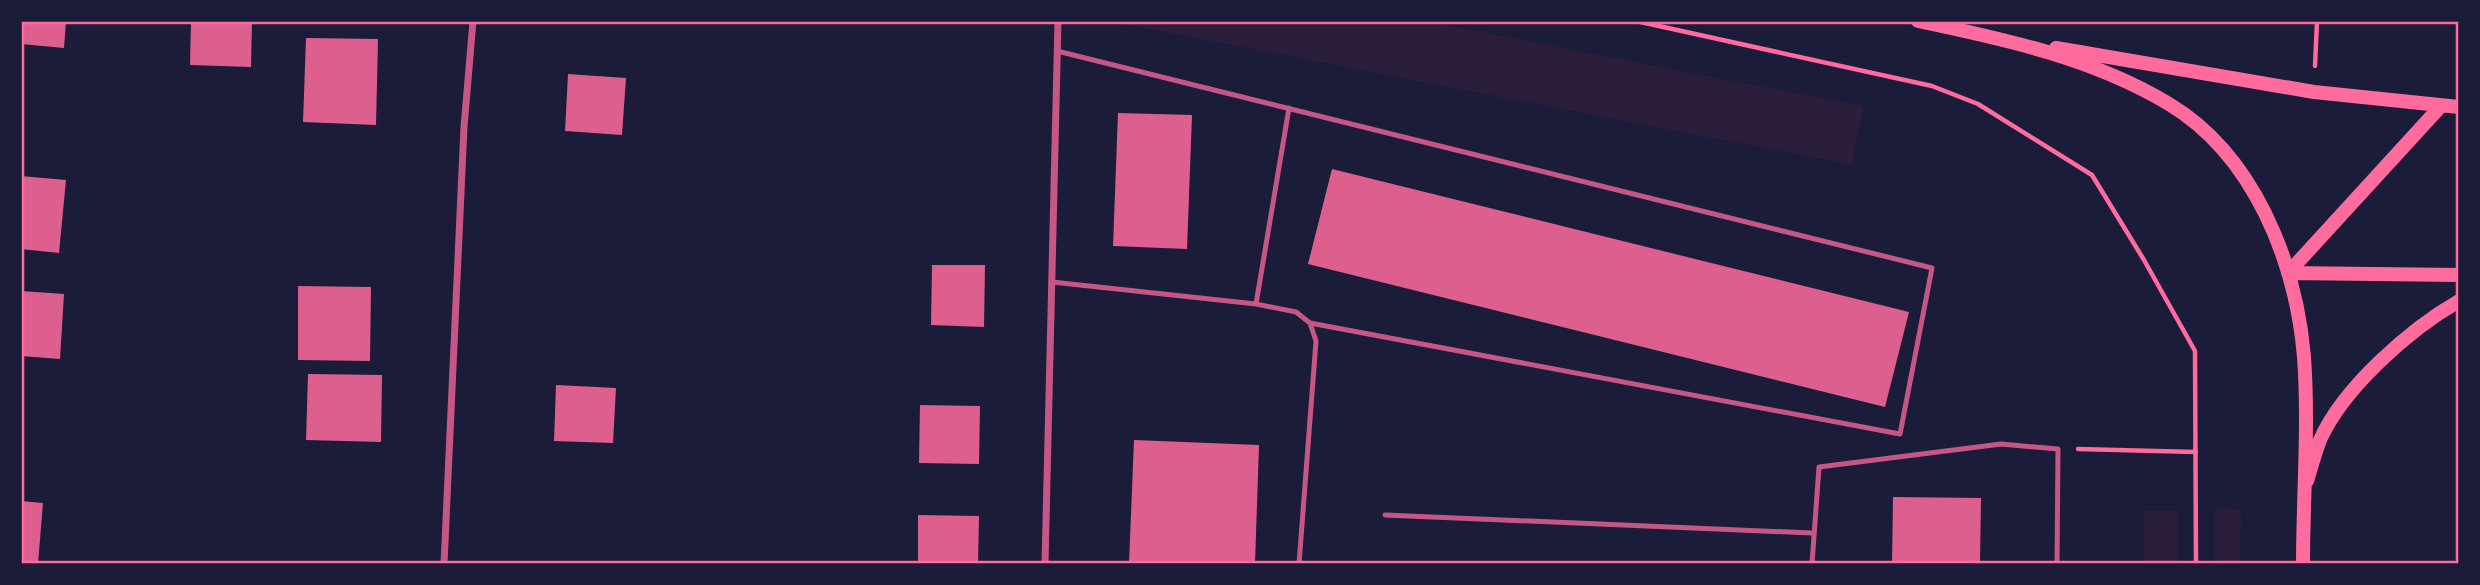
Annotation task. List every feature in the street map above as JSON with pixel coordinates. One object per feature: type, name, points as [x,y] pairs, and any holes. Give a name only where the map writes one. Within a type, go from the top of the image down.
[{"type":"main road","points":[[1918,21],[2017,42],[2314,92],[2459,107]]},
{"type":"main road","points":[[2017,42],[2121,79],[2171,104],[2208,135],[2242,174],[2266,212],[2288,273],[2304,358],[2303,564]]},
{"type":"main road","points":[[2288,273],[2440,107]]},
{"type":"main road","points":[[2288,273],[2459,275]]},
{"type":"main road","points":[[2303,492],[2321,439],[2341,407],[2411,332],[2459,301]]},
{"type":"street","points":[[444,564],[464,127],[472,21]]},
{"type":"street","points":[[1045,564],[1058,21]]},
{"type":"lane","points":[[1052,282],[1256,304],[1296,312],[1310,323],[1900,434],[1932,268],[1057,51]]},
{"type":"lane","points":[[1256,304],[1289,108]]},
{"type":"lane","points":[[1299,564],[1316,341],[1310,323]]},
{"type":"lane","points":[[1812,564],[1812,533],[1819,467],[2001,444],[2058,449],[2057,564]]},
{"type":"lane","points":[[1385,514],[1812,533]]},
{"type":"path","points":[[1636,21],[1933,86],[1979,104],[2092,175],[2195,351],[2196,564]]},
{"type":"path","points":[[2314,92],[2317,21]]},
{"type":"path","points":[[2058,449],[2196,452]]},
{"type":"shaded area","points":[[1108,21],[1425,21],[1863,106],[1852,165]]},
{"type":"shaded area","points":[[2215,508],[2241,509],[2240,564],[2215,564]]},
{"type":"shaded area","points":[[2144,511],[2177,511],[2177,564],[2144,564]]},
{"type":"building","points":[[21,21],[66,21],[64,48],[21,44]]},
{"type":"building","points":[[191,21],[252,21],[251,67],[190,65]]},
{"type":"building","points":[[306,38],[378,39],[376,125],[303,122]]},
{"type":"building","points":[[568,74],[626,78],[622,135],[565,131]]},
{"type":"building","points":[[1118,113],[1192,115],[1187,249],[1113,246]]},
{"type":"building","points":[[1332,169],[1909,312],[1885,407],[1308,264]]},
{"type":"building","points":[[21,176],[66,180],[59,253],[21,249]]},
{"type":"building","points":[[932,265],[985,265],[984,327],[931,325]]},
{"type":"building","points":[[298,286],[371,287],[370,361],[298,360]]},
{"type":"building","points":[[21,291],[64,294],[60,359],[21,356]]},
{"type":"building","points":[[308,374],[382,375],[381,442],[306,440]]},
{"type":"building","points":[[556,385],[616,388],[613,443],[554,441]]},
{"type":"building","points":[[920,405],[980,406],[979,464],[919,463]]},
{"type":"building","points":[[1134,440],[1259,445],[1255,564],[1129,564]]},
{"type":"building","points":[[1893,497],[1981,498],[1980,564],[1892,564]]},
{"type":"building","points":[[21,501],[43,503],[38,564],[21,564]]},
{"type":"building","points":[[918,515],[979,516],[978,564],[918,564]]}]
